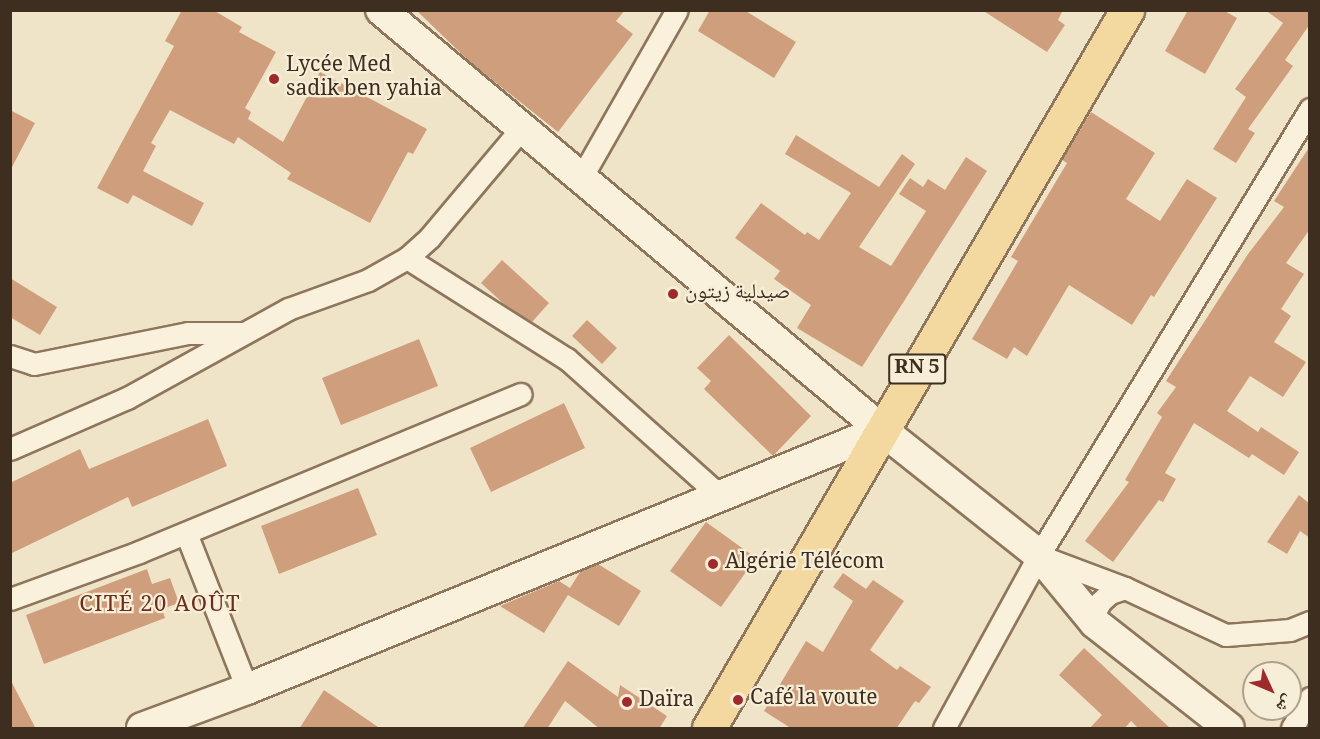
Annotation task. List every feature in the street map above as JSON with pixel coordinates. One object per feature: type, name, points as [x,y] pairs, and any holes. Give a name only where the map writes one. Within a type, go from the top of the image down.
[{"type":"main road","name":"RN 5","points":[[709,729],[1126,10]]},
{"type":"street","points":[[381,10],[882,429],[1039,555],[1095,623],[1229,729]]},
{"type":"street","points":[[580,178],[677,10]]},
{"type":"street","points":[[944,729],[1039,555],[1307,120]]},
{"type":"street","points":[[10,449],[127,398],[288,309],[368,280],[407,258],[430,237],[521,129]]},
{"type":"street","points":[[407,258],[567,359],[720,496]]},
{"type":"street","points":[[10,356],[34,364],[188,333],[241,333]]},
{"type":"street","points":[[10,599],[186,533],[521,394]]},
{"type":"street","points":[[142,729],[247,689],[882,429]]},
{"type":"street","points":[[186,533],[247,689]]},
{"type":"street","points":[[1039,555],[1125,588],[1226,635],[1290,630],[1310,622]]},
{"type":"street","points":[[1095,623],[1095,612],[1100,602],[1110,593],[1125,588]]},
{"type":"street","points":[[1292,729],[1310,698]]},
{"type":"building","points":[[182,10],[213,10],[242,27],[239,32],[276,52],[245,108],[251,112],[248,119],[283,142],[320,72],[427,129],[413,154],[408,152],[370,223],[287,179],[291,173],[238,137],[234,144],[170,110],[151,143],[156,146],[143,171],[204,203],[192,226],[133,195],[128,204],[97,188],[174,46],[165,41]]},
{"type":"building","points":[[416,10],[625,10],[616,21],[633,34],[558,132],[471,63]]},
{"type":"building","points":[[710,10],[744,10],[796,42],[774,78],[698,31]]},
{"type":"building","points":[[982,10],[1063,10],[1058,20],[1065,25],[1047,52]]},
{"type":"building","points":[[1188,10],[1223,10],[1237,18],[1205,74],[1165,51]]},
{"type":"building","points":[[1265,10],[1310,10],[1310,24],[1285,60],[1293,66],[1248,129],[1255,133],[1236,163],[1213,149],[1246,97],[1235,89],[1283,23]]},
{"type":"building","points":[[10,110],[35,123],[10,171]]},
{"type":"building","points":[[1091,112],[1155,153],[1126,199],[1160,221],[1187,179],[1217,198],[1154,297],[1151,295],[1132,325],[1069,285],[1027,356],[1014,347],[1007,359],[972,339],[1018,261],[1011,257],[1067,163],[1062,160]]},
{"type":"building","points":[[796,135],[879,187],[902,154],[915,164],[859,247],[891,266],[926,211],[899,194],[910,178],[923,187],[928,179],[945,190],[966,157],[987,171],[862,367],[797,328],[811,305],[774,279],[780,271],[735,238],[761,203],[805,235],[807,232],[819,240],[851,193],[785,154]]},
{"type":"building","points":[[1310,146],[1310,229],[1286,263],[1304,274],[1281,309],[1291,316],[1274,342],[1306,362],[1283,397],[1250,376],[1227,411],[1258,432],[1261,427],[1299,452],[1284,475],[1252,454],[1249,458],[1194,423],[1165,473],[1176,479],[1163,502],[1159,500],[1113,562],[1085,541],[1129,482],[1125,480],[1162,417],[1157,413],[1176,387],[1166,381],[1248,254],[1284,207],[1274,201]]},
{"type":"building","points":[[502,260],[549,303],[532,322],[504,304],[481,283]]},
{"type":"building","points":[[10,278],[57,307],[40,335],[10,317]]},
{"type":"building","points":[[587,320],[617,348],[602,364],[572,336]]},
{"type":"building","points":[[729,335],[811,416],[773,456],[704,389],[711,381],[697,368]]},
{"type":"building","points":[[419,339],[438,386],[341,425],[322,378]]},
{"type":"building","points":[[564,403],[585,448],[491,492],[470,448]]},
{"type":"building","points":[[208,419],[227,466],[132,507],[128,497],[10,554],[10,483],[80,449],[89,469]]},
{"type":"building","points":[[358,488],[377,535],[279,574],[261,526]]},
{"type":"building","points":[[1299,495],[1310,504],[1310,538],[1300,531],[1287,554],[1267,542]]},
{"type":"building","name":"Algérie Télécom","points":[[706,522],[756,558],[721,607],[670,571]]},
{"type":"building","points":[[598,564],[641,591],[619,626],[568,595],[544,633],[500,606],[559,581],[570,588],[580,572]]},
{"type":"building","points":[[147,569],[152,584],[170,578],[179,603],[162,609],[165,618],[44,664],[26,615]]},
{"type":"building","points":[[843,573],[866,589],[873,580],[904,601],[870,650],[897,670],[900,666],[931,687],[919,703],[915,701],[896,729],[792,729],[764,711],[806,641],[823,652],[853,601],[833,587]]},
{"type":"building","points":[[1084,648],[1171,729],[1139,729],[1131,721],[1124,729],[1089,729],[1102,715],[1059,675]]},
{"type":"building","points":[[568,661],[618,697],[620,685],[667,716],[659,729],[600,729],[565,701],[547,729],[522,729]]},
{"type":"building","points":[[10,679],[36,729],[10,729]]},
{"type":"building","points":[[324,690],[381,729],[299,729]]},
{"type":"place","name":"Lycée Med sadik ben yahia","points":[[274,79]]},
{"type":"place","name":"صيدلية زيتون","points":[[673,294]]},
{"type":"place","name":"Algérie Télécom","points":[[713,564]]},
{"type":"place","name":"Café la voute","points":[[738,700]]},
{"type":"place","name":"Daïra","points":[[627,702]]},
{"type":"district","name":"CITÉ 20 AOÛT","points":[[160,607]]}]
